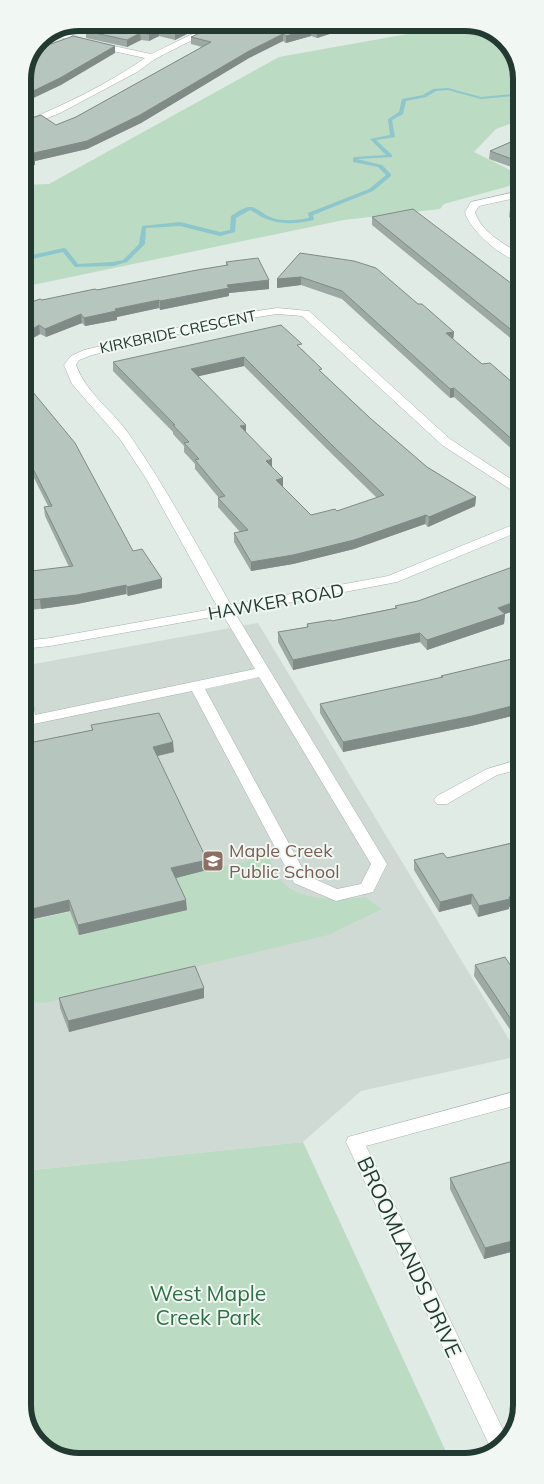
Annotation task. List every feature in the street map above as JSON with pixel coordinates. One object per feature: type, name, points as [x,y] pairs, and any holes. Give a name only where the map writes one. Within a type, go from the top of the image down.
[{"type":"street","points":[[31,122],[57,112],[134,70],[152,57],[207,31]]},
{"type":"street","points":[[62,35],[88,43],[152,57]]},
{"type":"street","points":[[513,196],[475,204],[470,212],[472,220],[480,231],[513,254]]},
{"type":"street","name":"KIRKBRIDE CRESCENT","points":[[227,611],[153,480],[125,437],[76,382],[70,365],[75,358],[95,350],[232,318],[277,311],[305,313],[446,442],[513,485]]},
{"type":"street","name":"HAWKER ROAD","points":[[31,644],[227,611],[392,579],[513,529]]},
{"type":"street","points":[[196,686],[300,879],[336,895],[367,888],[379,864],[227,611]]},
{"type":"street","points":[[31,721],[263,672]]},
{"type":"street","points":[[442,800],[492,772],[513,766]]},
{"type":"street","name":"BROOMLANDS DRIVE","points":[[497,1440],[355,1142],[513,1099]]},
{"type":"shaded area","name":"Maple Creek Public School","points":[[258,623],[513,1046],[513,1057],[361,1091],[303,1142],[31,1170],[31,665]]},
{"type":"green space","points":[[424,31],[468,31],[491,39],[505,53],[511,67],[513,79],[513,123],[496,129],[474,152],[513,172],[513,185],[444,204],[440,209],[344,220],[31,285],[31,185],[49,184],[279,57]]},
{"type":"green space","points":[[269,856],[279,878],[286,886],[295,891],[319,898],[344,899],[365,897],[382,909],[328,935],[44,1003],[31,1002],[31,920],[94,907],[90,897]]},
{"type":"green space","name":"West Maple Creek Park","points":[[303,1142],[447,1453],[76,1453],[55,1446],[38,1429],[31,1405],[31,1170]]},
{"type":"building","points":[[86,31],[155,31],[149,34],[140,33],[127,40]]},
{"type":"building","points":[[204,31],[304,31],[286,36],[283,34],[249,51],[140,115],[87,141],[34,153],[34,157],[31,158],[31,118],[41,115],[56,125],[76,117],[211,42],[191,37]]},
{"type":"building","points":[[73,36],[115,46],[60,78],[31,92],[31,76],[36,58],[48,43],[51,44]]},
{"type":"building","points":[[513,141],[513,159],[490,151]]},
{"type":"building","points":[[413,209],[513,285],[513,331],[372,217]]},
{"type":"building","points":[[300,253],[354,261],[376,268],[454,332],[446,333],[482,364],[490,363],[513,383],[513,440],[454,388],[450,389],[342,291],[301,277],[277,279]]},
{"type":"building","points":[[258,258],[269,280],[227,285],[229,288],[115,309],[116,311],[84,318],[81,314],[45,329],[39,325],[31,330],[31,302],[40,299],[228,265],[226,262]]},
{"type":"building","points":[[281,325],[302,344],[297,345],[322,369],[319,370],[370,418],[427,467],[476,497],[429,517],[426,515],[354,540],[293,555],[251,562],[234,533],[248,530],[218,498],[225,496],[195,460],[199,459],[184,443],[189,442],[173,425],[175,425],[113,362]],"holes":[[[244,357],[384,495],[337,511],[335,509],[311,515],[276,480],[283,478],[266,461],[272,459],[240,426],[246,425],[191,369]]]},
{"type":"building","points":[[31,390],[75,443],[133,551],[142,549],[162,579],[127,587],[126,585],[77,595],[31,600],[31,571],[73,566],[44,507],[52,506],[31,465]]},
{"type":"building","points":[[513,567],[513,603],[498,608],[505,614],[427,640],[420,633],[293,660],[278,632],[308,627],[307,624],[397,608],[395,606],[418,601]]},
{"type":"building","points":[[513,659],[513,706],[343,742],[320,704],[443,677],[441,676]]},
{"type":"building","points":[[159,713],[173,742],[153,747],[207,860],[171,868],[186,900],[78,925],[69,900],[32,909],[31,906],[31,743],[93,730],[91,725]]},
{"type":"building","points":[[513,843],[513,896],[509,897],[510,899],[479,906],[472,894],[440,902],[414,860],[443,853],[447,858]]},
{"type":"building","points":[[505,957],[511,966],[513,965],[513,1022],[475,965]]},
{"type":"building","points":[[195,966],[204,988],[68,1021],[59,998]]},
{"type":"building","points":[[513,1161],[513,1241],[485,1248],[450,1178]]},
{"type":"waterway","points":[[31,257],[64,250],[77,266],[113,264],[125,261],[142,244],[144,227],[180,224],[220,234],[233,231],[233,217],[250,208],[268,218],[279,221],[312,219],[310,214],[371,190],[389,175],[380,166],[355,161],[355,158],[390,156],[372,139],[393,136],[390,119],[401,113],[404,100],[424,96],[435,90],[448,89],[481,98],[513,95]]},
{"type":"place","name":"Maple Creek Public School","points":[[213,861]]}]
